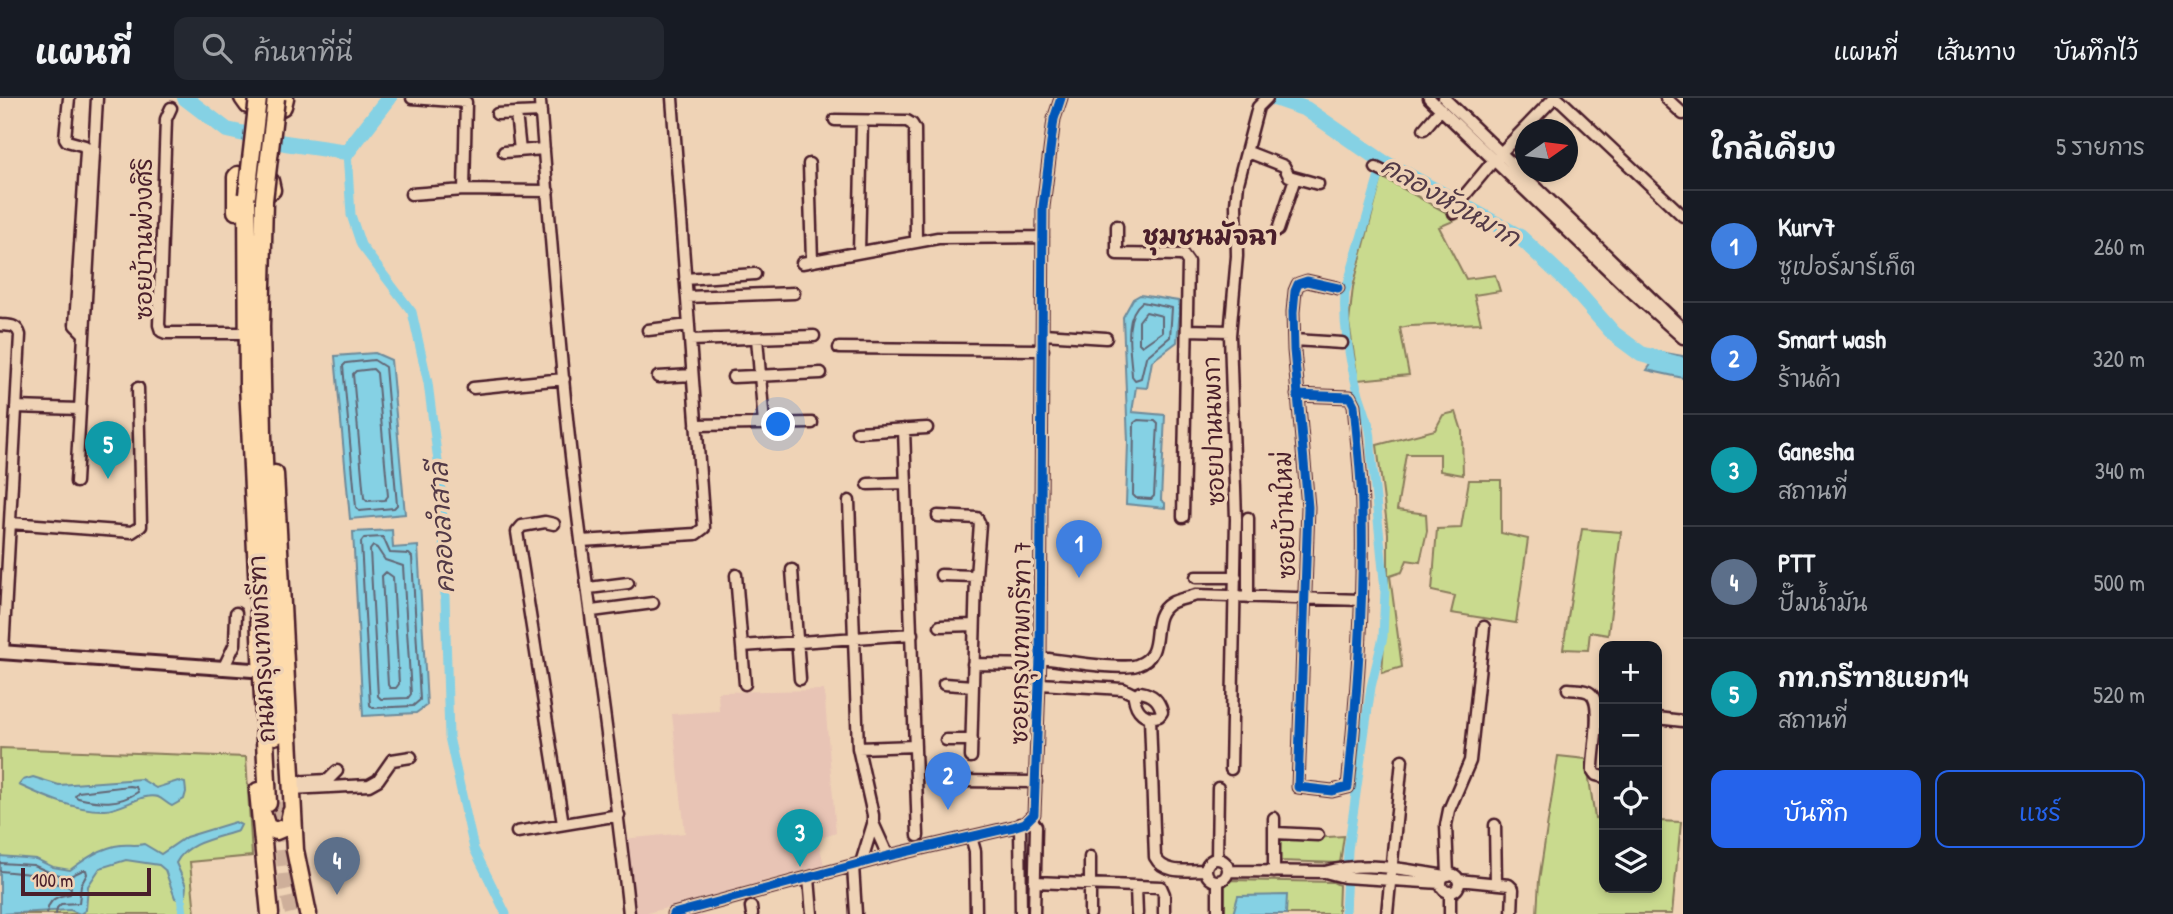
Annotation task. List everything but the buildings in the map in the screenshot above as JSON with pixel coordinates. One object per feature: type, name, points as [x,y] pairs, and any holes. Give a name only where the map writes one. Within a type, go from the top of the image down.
[{"type":"main road","points":[[243,98],[248,105],[277,109],[283,106],[285,98]]},
{"type":"main road","name":"ถนนกรุงเทพกรีฑา","points":[[258,98],[247,195],[251,330],[262,435],[280,797]]},
{"type":"main road","name":"ถนนกรุงเทพกรีฑา","points":[[251,330],[276,98]]},
{"type":"main road","points":[[241,174],[267,179],[272,183],[270,313],[251,330],[238,318],[236,177],[241,174]]},
{"type":"main road","name":"ถนนกรุงเทพกรีฑา","points":[[255,384],[241,398],[252,670],[280,797],[295,850],[306,912]]},
{"type":"main road","name":"ถนนกรุงเทพกรีฑา","points":[[255,384],[271,395],[280,797],[270,914]]},
{"type":"street","points":[[69,98],[65,138],[85,146],[86,151],[75,325],[83,333]]},
{"type":"street","points":[[76,482],[97,98]]},
{"type":"street","points":[[412,98],[466,102],[464,190]]},
{"type":"street","points":[[581,541],[696,534],[704,528],[672,98]]},
{"type":"street","name":"ซอยกรุงเทพกรีฑา 7","points":[[1034,914],[1036,826],[1031,818],[1036,808],[1040,684],[1043,207],[1054,119],[1061,98]]},
{"type":"street","points":[[1429,98],[1497,157],[1683,329]]},
{"type":"street","points":[[1444,98],[1497,157],[1624,285],[1683,338]]},
{"type":"street","points":[[1465,195],[1497,157],[1556,98],[1683,216]]},
{"type":"street","points":[[1666,98],[1683,114]]},
{"type":"street","name":"ซอยปานนพภา","points":[[1231,769],[1237,519],[1230,331],[1237,256],[1236,205],[1238,183],[1258,107],[1266,99]]},
{"type":"street","points":[[497,114],[541,107],[581,541],[619,815],[629,914]]},
{"type":"street","name":"ซอยบ้านพ่วงศิริ","points":[[172,108],[166,119],[159,326],[161,331],[166,333],[251,330]]},
{"type":"street","points":[[1424,129],[1441,109]]},
{"type":"street","points":[[516,113],[520,151]]},
{"type":"street","points":[[835,120],[907,121],[912,124],[915,129],[916,242]]},
{"type":"street","points":[[859,252],[862,121]]},
{"type":"street","points":[[504,152],[544,149]]},
{"type":"street","points":[[1248,152],[1284,166],[1286,173],[1295,178],[1318,184]]},
{"type":"street","points":[[809,164],[807,262],[938,238],[1043,237]]},
{"type":"street","points":[[1278,230],[1295,178]]},
{"type":"street","points":[[411,194],[464,190],[548,191]]},
{"type":"street","points":[[1117,226],[1117,254],[1183,255],[1187,258],[1183,517]]},
{"type":"street","points":[[685,279],[755,274]]},
{"type":"street","name":"ซอยบ้านใหม่","points":[[973,664],[1040,661],[1135,666],[1149,659],[1155,651],[1158,621],[1165,607],[1173,601],[1196,596],[1235,596],[1248,597],[1305,598],[1362,600],[1357,697],[1348,787],[1332,791],[1298,787],[1305,598],[1308,507],[1297,395],[1294,291],[1298,284],[1307,281],[1338,288]]},
{"type":"street","points":[[687,297],[794,293]]},
{"type":"street","points":[[0,325],[14,326],[20,335],[2,652],[252,670]]},
{"type":"street","points":[[648,330],[689,325]]},
{"type":"street","points":[[1187,330],[1230,331]]},
{"type":"street","points":[[1043,334],[1106,338]]},
{"type":"street","points":[[690,341],[814,336]]},
{"type":"street","points":[[757,338],[764,424]]},
{"type":"street","points":[[1294,340],[1342,343]]},
{"type":"street","points":[[839,348],[1043,350]]},
{"type":"street","points":[[733,377],[821,373]]},
{"type":"street","points":[[658,377],[692,375]]},
{"type":"street","points":[[473,388],[564,379]]},
{"type":"street","points":[[10,523],[132,532],[139,530],[138,388]]},
{"type":"street","points":[[1297,395],[1350,397],[1354,405],[1362,510],[1362,600]]},
{"type":"street","points":[[16,407],[79,409]]},
{"type":"street","points":[[696,425],[812,423]]},
{"type":"street","points":[[858,432],[927,428]]},
{"type":"street","points":[[904,429],[918,836]]},
{"type":"street","points":[[868,484],[906,483]]},
{"type":"street","points":[[849,501],[858,748],[873,824],[888,856]]},
{"type":"street","points":[[938,516],[979,520],[971,757]]},
{"type":"street","points":[[1248,518],[1248,597]]},
{"type":"street","points":[[554,524],[545,522],[522,526],[517,532],[563,824]]},
{"type":"street","points":[[792,570],[800,679]]},
{"type":"street","points":[[736,575],[745,684]]},
{"type":"street","points":[[941,575],[976,576]]},
{"type":"street","points":[[1196,577],[1236,578]]},
{"type":"street","points":[[589,588],[628,583]]},
{"type":"street","points":[[592,611],[653,603]]},
{"type":"street","points":[[223,668],[235,644],[236,613]]},
{"type":"street","points":[[940,626],[974,625]]},
{"type":"street","points":[[1450,914],[1450,892],[1457,888],[1448,879],[1446,825],[1449,810],[1471,761],[1484,627]]},
{"type":"street","points":[[742,646],[912,634]]},
{"type":"street","points":[[944,684],[973,686]]},
{"type":"street","points":[[1040,684],[1123,689],[1135,695]]},
{"type":"street","points":[[1568,689],[1592,694],[1599,711]]},
{"type":"street","points":[[1140,692],[1147,693],[1159,702],[1159,716],[1150,718],[1142,714],[1137,708],[1135,695],[1140,692]]},
{"type":"street","points":[[1150,718],[1155,857],[1161,866],[1168,869],[1206,870]]},
{"type":"street","points":[[1662,719],[1683,721]]},
{"type":"street","points":[[1599,721],[1593,771],[1599,776]]},
{"type":"street","points":[[946,740],[972,740]]},
{"type":"street","points":[[858,748],[915,746]]},
{"type":"street","points":[[280,797],[369,785],[379,780],[392,760],[411,757]]},
{"type":"street","points":[[1387,914],[1402,760]]},
{"type":"street","points":[[280,797],[328,780],[337,771]]},
{"type":"street","points":[[959,781],[1036,782]]},
{"type":"street","points":[[1217,859],[1218,788]]},
{"type":"street","points":[[517,832],[619,815]]},
{"type":"street","points":[[673,914],[698,911],[857,864],[1020,824],[1031,818]]},
{"type":"street","points":[[1274,818],[1274,872]]},
{"type":"street","points":[[856,914],[857,864],[873,824]]},
{"type":"street","points":[[1020,824],[1021,914]]},
{"type":"street","points":[[1495,825],[1496,883]]},
{"type":"street","points":[[1275,833],[1318,835]]},
{"type":"street","points":[[971,836],[975,851],[976,914]]},
{"type":"street","points":[[1090,857],[1090,914]]},
{"type":"street","points":[[1217,859],[1224,861],[1228,871],[1226,877],[1218,881],[1211,879],[1206,870],[1211,861],[1217,859]]},
{"type":"street","points":[[1228,871],[1390,873],[1496,883],[1513,888],[1513,914]]},
{"type":"street","points":[[810,878],[812,914]]},
{"type":"street","points":[[1218,881],[1218,914]]},
{"type":"street","points":[[1034,882],[1161,887],[1164,890],[1164,914]]},
{"type":"street","points":[[1136,887],[1136,914]]},
{"type":"shaded area","points":[[824,690],[836,833],[818,839],[824,865],[644,914],[635,914],[623,839],[685,833],[672,714],[719,711],[718,692]]},
{"type":"green space","points":[[1382,177],[1458,219],[1439,227],[1466,279],[1495,275],[1500,291],[1474,295],[1481,323],[1400,328],[1409,375],[1358,380],[1349,323],[1353,287]]},
{"type":"green space","points":[[1456,412],[1462,431],[1463,475],[1440,471],[1440,454],[1406,454],[1397,510],[1426,514],[1427,531],[1420,562],[1407,560],[1402,572],[1390,576],[1402,667],[1382,673],[1388,533],[1377,445],[1435,430],[1443,415]]},
{"type":"green space","points":[[1469,480],[1501,480],[1501,533],[1528,539],[1516,623],[1451,613],[1455,596],[1432,591],[1437,529],[1461,528]]},
{"type":"green space","points":[[1582,529],[1621,532],[1608,635],[1590,632],[1588,650],[1563,649]]},
{"type":"green space","points":[[0,748],[246,757],[252,856],[190,862],[195,914],[0,914]]},
{"type":"green space","points":[[1558,756],[1586,759],[1595,818],[1599,818],[1599,893],[1662,893],[1662,821],[1681,822],[1672,914],[1537,914],[1539,880]]},
{"type":"green space","points":[[1344,836],[1340,863],[1279,861],[1278,840]]},
{"type":"green space","points":[[1231,880],[1333,882],[1339,885],[1338,914],[1225,914],[1225,886]]},
{"type":"water","points":[[1140,295],[1178,301],[1180,310],[1177,342],[1152,361],[1147,388],[1136,387],[1132,412],[1165,415],[1161,500],[1165,503],[1165,508],[1126,504],[1128,442],[1123,317],[1133,299]]},
{"type":"water","points":[[1660,352],[1683,356],[1683,378],[1647,370]]},
{"type":"water","points":[[375,353],[391,360],[405,514],[350,519],[335,356]]},
{"type":"water","points":[[392,530],[393,548],[418,546],[427,705],[416,713],[363,716],[353,532]]},
{"type":"water","points":[[33,777],[59,785],[141,779],[156,788],[178,781],[185,783],[186,792],[184,799],[172,806],[152,796],[111,809],[94,810],[61,802],[19,785],[23,780]]},
{"type":"water","points":[[235,822],[241,825],[238,831],[195,845],[176,863],[186,886],[185,896],[180,900],[175,898],[165,870],[159,865],[126,860],[100,868],[88,886],[86,910],[80,914],[70,910],[0,914],[0,856],[36,859],[53,867],[70,870],[107,848],[144,844],[161,854],[186,837]]},
{"type":"water","points":[[1287,895],[1286,914],[1233,914],[1238,896]]},
{"type":"waterway","name":"คลองหัวหมาก","points":[[185,98],[227,130],[285,143],[347,152],[389,98]]},
{"type":"waterway","name":"คลองหัวหมาก","points":[[1274,98],[1306,109],[1383,162],[1520,237],[1569,283],[1614,334],[1641,354],[1683,366]]},
{"type":"waterway","name":"คลองลำสาลี","points":[[347,152],[351,215],[361,245],[412,312],[428,383],[442,493],[449,737],[474,849],[506,914]]},
{"type":"waterway","points":[[1345,914],[1348,850],[1371,687],[1383,637],[1385,590],[1370,431],[1350,359],[1345,325],[1345,293],[1383,162]]},
{"type":"waterway","points":[[180,888],[183,914]]},
{"type":"tunnel","points":[[278,802],[287,888],[293,914]]},
{"type":"cycle path","points":[[673,914],[888,856],[1013,827],[1025,823],[1034,814],[1040,658],[1043,207],[1054,119],[1061,98]]},
{"type":"cycle path","points":[[1297,395],[1350,397],[1354,405],[1359,459],[1362,582],[1354,719],[1348,787],[1332,791],[1298,787],[1308,507],[1294,350],[1293,312],[1298,284],[1307,281],[1338,288]]},
{"type":"place","name":"กท.กรีฑา8แยก14","points":[[108,479]]},
{"type":"place","name":"Kurv7","points":[[1079,578]]},
{"type":"place","name":"Smart wash","points":[[948,810]]},
{"type":"place","name":"Ganesha","points":[[800,867]]},
{"type":"place","name":"PTT","points":[[337,895]]},
{"type":"district","name":"ชุมชนมัจฉา","points":[[1210,235]]}]
